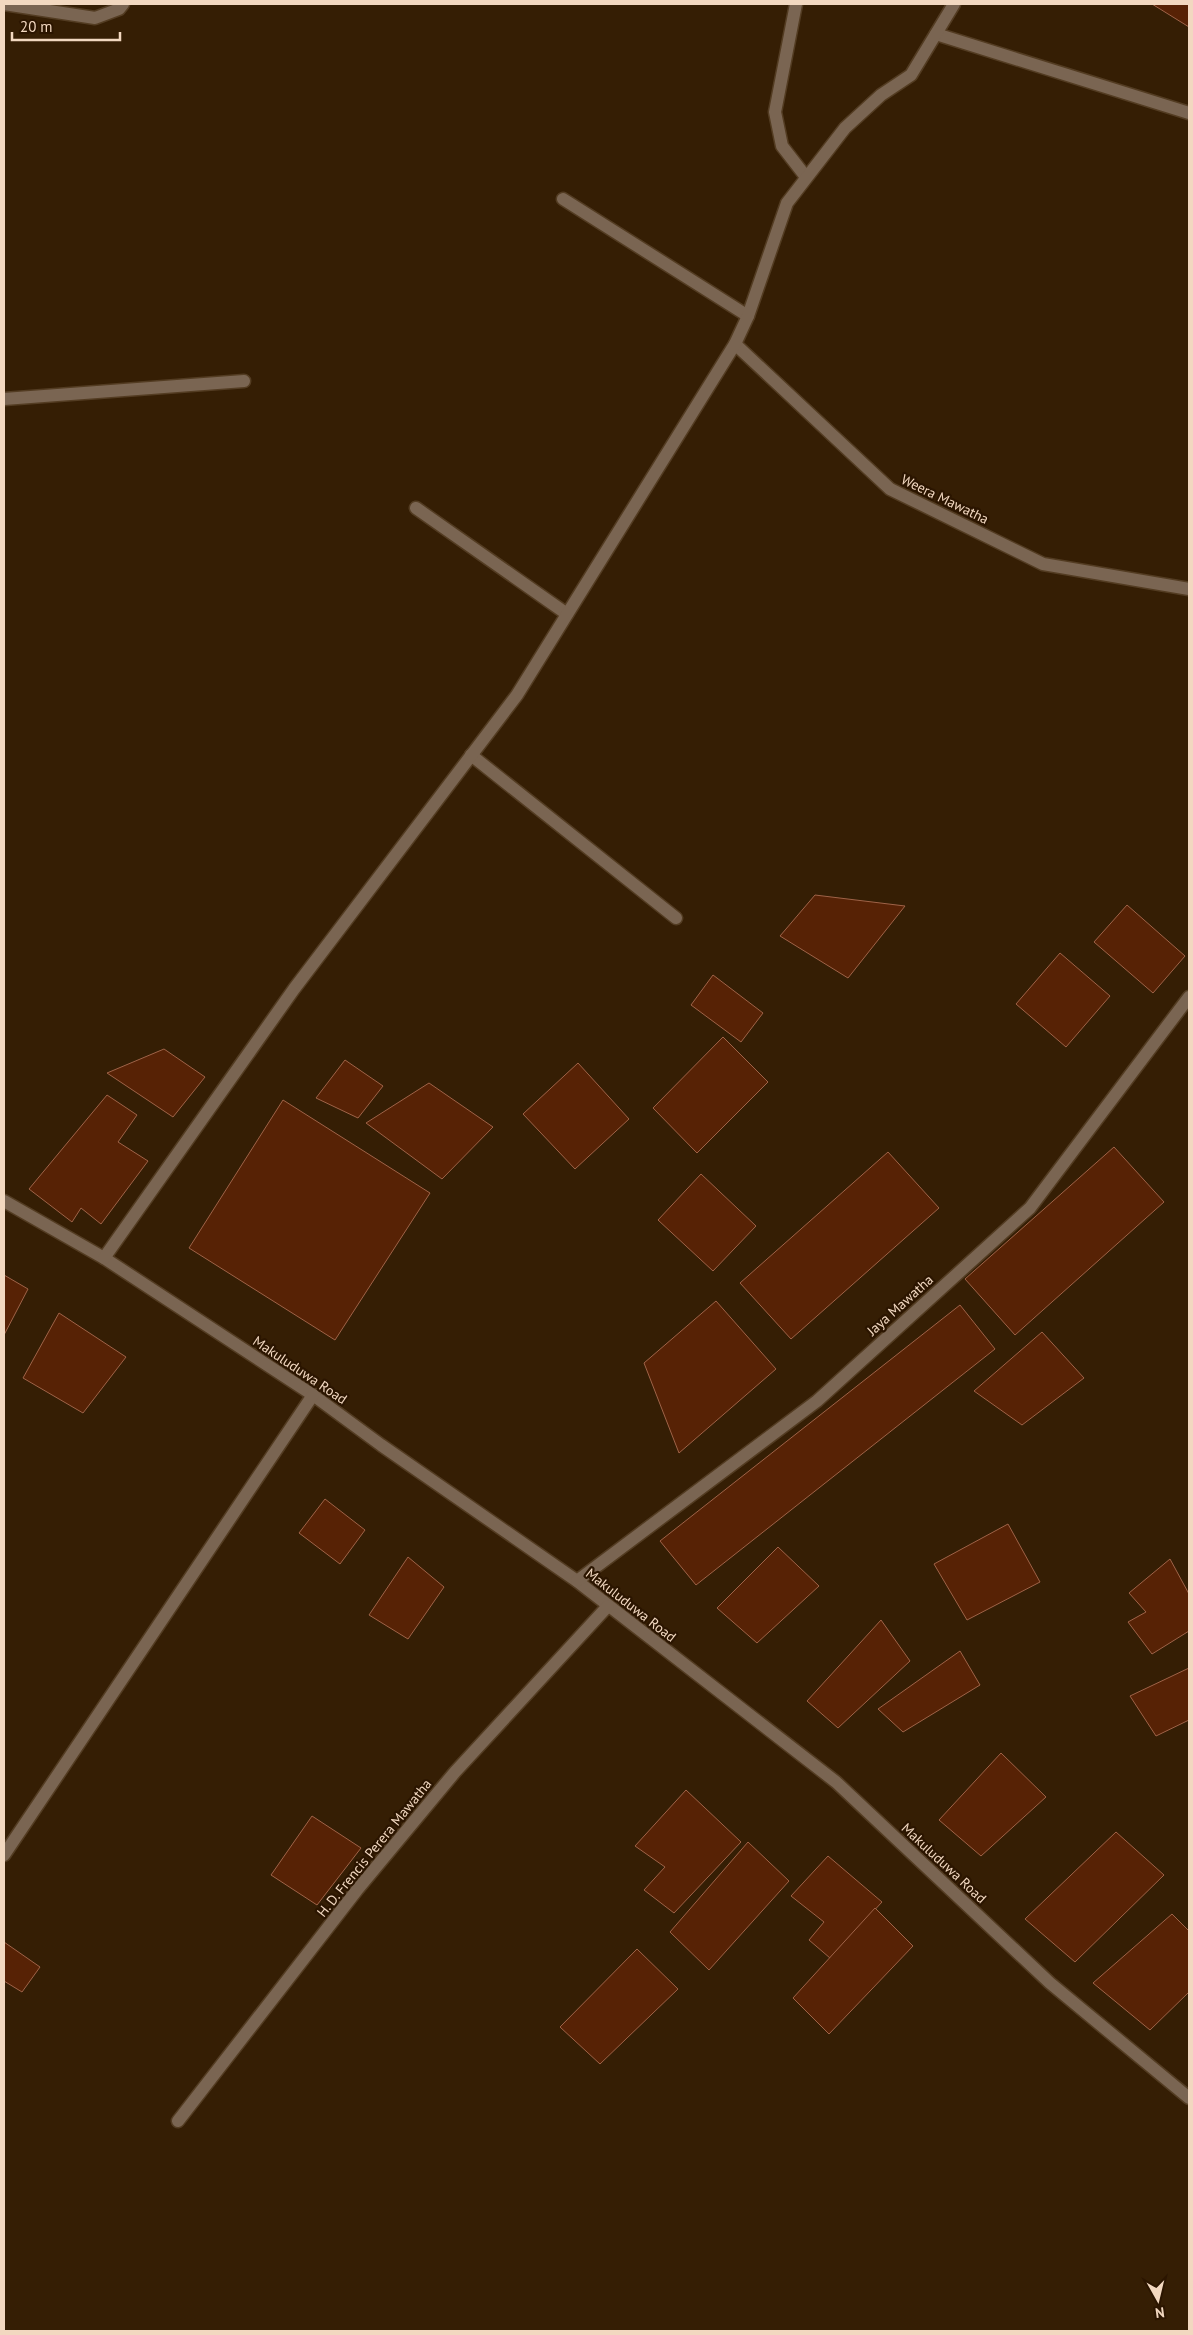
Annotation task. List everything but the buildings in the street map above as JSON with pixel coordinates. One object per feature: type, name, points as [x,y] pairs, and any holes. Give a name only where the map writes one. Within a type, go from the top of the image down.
[{"type":"street","points":[[4,4],[95,18],[119,10],[123,4]]},
{"type":"street","points":[[796,4],[775,112],[782,146],[806,178]]},
{"type":"street","points":[[104,1258],[294,989],[517,695],[736,344],[748,316],[787,203],[845,128],[881,95],[911,75],[954,4]]},
{"type":"street","points":[[936,34],[1189,113]]},
{"type":"street","points":[[563,199],[748,316]]},
{"type":"street","name":"Weera Mawatha","points":[[736,344],[890,489],[1043,564],[1189,589]]},
{"type":"street","points":[[4,399],[244,381]]},
{"type":"street","points":[[416,508],[568,614]]},
{"type":"street","points":[[471,755],[676,918]]},
{"type":"street","name":"Jaya Mawatha","points":[[577,1581],[817,1401],[1030,1208],[1189,997]]},
{"type":"street","name":"Makuluduwa Road","points":[[4,1201],[104,1258],[314,1395],[381,1445],[577,1581],[836,1782],[1050,1983],[1189,2098]]},
{"type":"street","points":[[4,1855],[314,1395]]},
{"type":"street","name":"H. D. Frencis Perera Mawatha","points":[[178,2121],[357,1890],[455,1772],[608,1606]]}]
